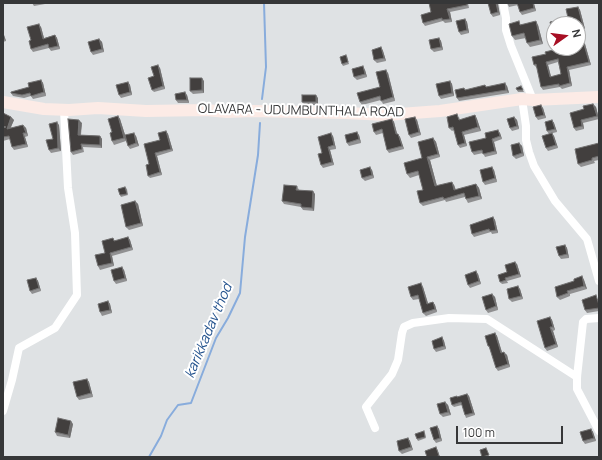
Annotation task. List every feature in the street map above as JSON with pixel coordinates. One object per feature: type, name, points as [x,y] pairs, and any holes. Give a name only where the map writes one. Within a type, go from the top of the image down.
[{"type":"main road","name":"OLAVARA - UDUMBUNTHALA ROAD","points":[[3,102],[44,109],[64,110],[98,108],[146,111],[206,110],[227,112],[252,111],[386,115],[440,111],[527,100],[599,97]]},
{"type":"street","points":[[503,3],[506,18],[506,30],[527,100],[526,140],[528,152],[534,166],[555,201],[587,240],[599,281]]},
{"type":"street","points":[[3,411],[19,348],[55,328],[77,295],[75,233],[68,188],[64,110]]},
{"type":"street","points":[[375,428],[366,408],[392,374],[398,360],[404,327],[413,323],[449,318],[487,319],[577,377]]},
{"type":"street","points":[[599,318],[586,319],[583,322],[577,377],[577,389],[599,431]]},
{"type":"building","points":[[429,3],[467,3],[467,5],[447,9],[450,19],[442,20],[442,18],[423,23],[421,15],[431,12]]},
{"type":"building","points":[[488,3],[496,3],[498,12],[491,14]]},
{"type":"building","points":[[517,3],[533,3],[534,8],[520,12]]},
{"type":"building","points":[[578,7],[580,16],[568,16],[566,9]]},
{"type":"building","points":[[465,19],[467,30],[459,32],[456,21]]},
{"type":"building","points":[[519,21],[520,25],[536,21],[540,40],[527,43],[524,33],[512,36],[509,24]]},
{"type":"building","points":[[39,24],[43,39],[55,35],[58,46],[49,48],[48,44],[31,49],[29,41],[31,40],[27,27]]},
{"type":"building","points":[[439,38],[441,47],[431,49],[429,40]]},
{"type":"building","points":[[99,39],[102,49],[91,52],[88,42]]},
{"type":"building","points":[[381,47],[384,58],[374,60],[372,50]]},
{"type":"building","points":[[586,52],[589,62],[567,67],[570,83],[559,86],[559,84],[541,87],[536,64],[534,65],[532,57],[546,54],[546,56],[586,56]],"holes":[[[558,59],[561,74],[550,77],[546,62]]]},
{"type":"building","points":[[346,55],[348,62],[342,64],[340,57]]},
{"type":"building","points":[[158,65],[163,86],[152,90],[148,78],[154,76],[151,67]]},
{"type":"building","points":[[363,66],[365,74],[354,77],[352,69]]},
{"type":"building","points":[[386,70],[393,97],[381,101],[380,96],[360,102],[357,93],[380,87],[376,72]]},
{"type":"building","points":[[190,78],[202,78],[202,90],[190,91]]},
{"type":"building","points":[[41,80],[44,92],[31,96],[30,93],[22,95],[11,93],[29,87],[28,83]]},
{"type":"building","points":[[450,81],[452,93],[439,96],[436,84]]},
{"type":"building","points":[[128,82],[130,92],[119,95],[116,85]]},
{"type":"building","points":[[505,83],[506,90],[457,98],[455,90],[464,88],[465,90],[485,85],[486,87]]},
{"type":"building","points":[[521,86],[523,90],[517,90],[516,88]]},
{"type":"building","points":[[185,92],[187,100],[176,100],[175,94]]},
{"type":"building","points":[[302,95],[316,95],[316,102],[302,102]]},
{"type":"building","points":[[593,104],[597,116],[581,120],[582,126],[574,128],[570,113],[584,109],[583,106]]},
{"type":"building","points":[[541,105],[544,115],[536,117],[533,107]]},
{"type":"building","points":[[3,113],[11,117],[7,129],[23,125],[26,133],[23,133],[26,144],[12,147],[9,136],[3,137],[3,128],[6,127],[3,126]]},
{"type":"building","points":[[457,114],[459,120],[475,115],[478,127],[462,132],[465,143],[458,145],[453,127],[449,128],[447,117]]},
{"type":"building","points":[[118,116],[124,138],[112,141],[110,133],[112,132],[108,119]]},
{"type":"building","points":[[415,117],[419,132],[409,135],[405,119]]},
{"type":"building","points":[[514,117],[517,126],[510,128],[507,119]]},
{"type":"building","points":[[68,119],[79,120],[78,135],[100,136],[100,145],[81,144],[82,149],[71,152]]},
{"type":"building","points":[[392,119],[396,134],[398,134],[402,146],[387,150],[382,129],[374,132],[372,124]]},
{"type":"building","points":[[552,120],[555,129],[547,131],[545,122]]},
{"type":"building","points":[[57,122],[58,148],[49,150],[46,140],[53,139],[49,124]]},
{"type":"building","points":[[498,130],[500,136],[492,139],[495,151],[483,154],[482,150],[472,152],[469,142],[486,138],[485,133]]},
{"type":"building","points":[[166,131],[171,149],[155,153],[160,172],[148,176],[146,165],[149,164],[144,144],[160,140],[158,133]]},
{"type":"building","points":[[357,132],[359,139],[347,143],[345,135]]},
{"type":"building","points":[[134,133],[136,143],[128,146],[125,135]]},
{"type":"building","points":[[331,133],[334,145],[328,147],[332,162],[321,165],[318,154],[322,153],[318,137]]},
{"type":"building","points":[[552,133],[556,145],[546,148],[542,136]]},
{"type":"building","points":[[433,138],[438,154],[427,157],[435,186],[452,182],[454,190],[476,184],[479,196],[466,199],[464,193],[444,199],[443,197],[420,203],[417,191],[423,190],[418,171],[407,174],[404,163],[422,158],[418,142]]},
{"type":"building","points":[[519,143],[522,153],[513,156],[511,145]]},
{"type":"building","points":[[599,143],[599,156],[592,158],[592,160],[578,164],[575,149]]},
{"type":"building","points":[[370,167],[372,175],[362,178],[360,170]]},
{"type":"building","points":[[492,167],[495,178],[483,182],[480,170]]},
{"type":"building","points":[[284,185],[297,186],[296,190],[313,191],[312,208],[301,207],[301,204],[282,201]]},
{"type":"building","points":[[125,187],[127,194],[120,195],[118,189]]},
{"type":"building","points":[[135,201],[141,223],[126,227],[121,205]]},
{"type":"building","points":[[493,217],[496,230],[490,231],[489,229],[472,234],[470,225]]},
{"type":"building","points":[[128,237],[131,247],[110,253],[112,263],[98,266],[95,255],[105,253],[102,241],[113,238],[114,241]]},
{"type":"building","points":[[565,245],[567,254],[559,256],[556,247]]},
{"type":"building","points":[[515,262],[519,274],[505,278],[506,280],[500,282],[498,275],[507,272],[505,265]]},
{"type":"building","points":[[122,267],[125,278],[114,281],[111,270]]},
{"type":"building","points":[[476,271],[479,281],[468,285],[465,275]]},
{"type":"building","points":[[582,276],[584,286],[567,291],[568,293],[557,297],[555,287],[574,281],[574,279]]},
{"type":"building","points":[[36,278],[39,288],[30,291],[27,280]]},
{"type":"building","points":[[421,283],[427,304],[433,302],[435,309],[423,313],[418,295],[411,297],[408,287]]},
{"type":"building","points":[[518,286],[521,296],[509,299],[507,289]]},
{"type":"building","points":[[492,294],[496,306],[486,310],[482,297]]},
{"type":"building","points":[[596,295],[599,308],[585,310],[582,300]]},
{"type":"building","points":[[108,301],[110,310],[100,312],[98,304]]},
{"type":"building","points":[[550,317],[553,327],[550,327],[556,344],[545,348],[537,321]]},
{"type":"building","points":[[495,333],[501,353],[504,352],[508,364],[496,368],[485,336]]},
{"type":"building","points":[[442,337],[444,346],[434,349],[432,341]]},
{"type":"building","points":[[87,379],[91,393],[77,397],[73,382]]},
{"type":"building","points":[[467,394],[473,413],[465,415],[461,402],[452,405],[450,398]]},
{"type":"building","points":[[445,402],[448,412],[440,414],[437,404]]},
{"type":"building","points":[[58,418],[71,421],[68,435],[55,432]]},
{"type":"building","points":[[437,426],[440,438],[434,440],[430,428]]},
{"type":"building","points":[[591,429],[594,438],[583,441],[580,432]]},
{"type":"building","points":[[424,431],[425,437],[417,439],[415,434]]},
{"type":"building","points":[[408,438],[411,447],[399,451],[397,441]]},
{"type":"building","points":[[436,447],[439,456],[427,457],[425,451]]},
{"type":"building","points":[[486,448],[489,455],[482,457],[480,450]]},
{"type":"waterway","name":"karikkadav thod","points":[[262,99],[266,67],[264,3]]},
{"type":"waterway","name":"karikkadav thod","points":[[149,457],[161,436],[167,420],[178,405],[191,403],[216,338],[240,293],[245,237],[258,155],[260,123]]}]
